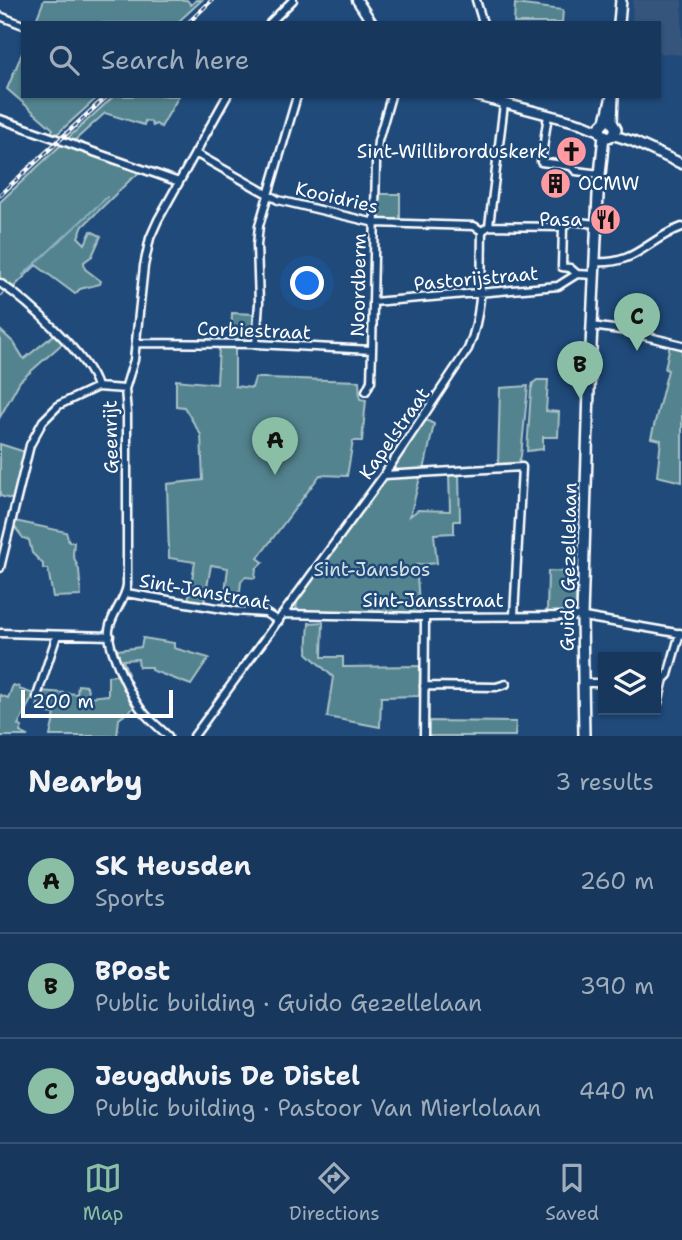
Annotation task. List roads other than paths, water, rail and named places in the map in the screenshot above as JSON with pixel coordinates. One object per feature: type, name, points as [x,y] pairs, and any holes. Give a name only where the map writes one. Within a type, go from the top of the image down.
[{"type":"main road","points":[[619,21],[621,0]]},
{"type":"main road","points":[[598,207],[602,196],[613,98]]},
{"type":"main road","points":[[598,207],[597,174],[608,129]]},
{"type":"main road","name":"Guido Gezellelaan","points":[[584,736],[582,617],[598,207]]},
{"type":"street","points":[[272,21],[293,0]]},
{"type":"street","points":[[356,0],[371,21]]},
{"type":"street","points":[[476,0],[483,21]]},
{"type":"street","points":[[0,16],[21,24]]},
{"type":"street","name":"Geenrijt","points":[[110,636],[111,622],[126,593],[125,389],[136,343],[145,255],[158,220],[226,98]]},
{"type":"street","points":[[256,345],[259,226],[296,98]]},
{"type":"street","name":"Noordberm","points":[[366,391],[371,381],[378,141],[390,98]]},
{"type":"street","points":[[489,226],[499,101],[608,129],[681,162]]},
{"type":"street","points":[[548,115],[542,159],[571,166],[576,171],[597,174]]},
{"type":"street","points":[[0,119],[179,182]]},
{"type":"street","name":"Kooidries","points":[[195,153],[278,200],[375,223],[474,226],[482,231]]},
{"type":"street","points":[[482,231],[489,226],[563,227],[570,221],[596,224]]},
{"type":"street","points":[[563,227],[562,267],[570,268],[577,274],[594,275]]},
{"type":"street","points":[[595,262],[608,263],[629,259],[656,240],[682,227]]},
{"type":"street","name":"Kapelstraat","points":[[194,736],[384,475],[468,349],[475,332],[481,293],[482,231]]},
{"type":"street","name":"Pastorijstraat","points":[[373,302],[558,286],[577,274]]},
{"type":"street","points":[[0,283],[43,316],[91,371],[97,387]]},
{"type":"street","points":[[592,328],[620,330],[682,345]]},
{"type":"street","name":"Corbiestraat","points":[[136,343],[372,350]]},
{"type":"street","points":[[0,568],[30,445],[36,432],[59,405],[97,387],[125,389]]},
{"type":"street","points":[[384,475],[522,467],[514,616]]},
{"type":"street","name":"Sint-Janstraat","points":[[126,593],[235,611],[265,613],[279,621]]},
{"type":"street","name":"Sint-Jansstraat","points":[[284,614],[582,617],[681,633]]},
{"type":"street","points":[[424,736],[425,617]]},
{"type":"street","points":[[0,633],[110,636],[134,698],[145,714],[169,736]]},
{"type":"street","points":[[661,693],[681,633]]},
{"type":"street","points":[[37,696],[57,635]]},
{"type":"street","points":[[583,683],[598,683]]},
{"type":"street","points":[[424,686],[496,687],[506,684]]},
{"type":"waterway","points":[[23,275],[107,197]]},
{"type":"waterway","points":[[0,296],[5,291]]},
{"type":"railway","points":[[190,21],[212,0]]},
{"type":"railway","points":[[0,195],[105,98]]},
{"type":"place","name":"Sint-Willibrorduskerk","points":[[571,151]]},
{"type":"place","name":"OCMW","points":[[555,183]]},
{"type":"place","name":"Pasa","points":[[605,219]]},
{"type":"place","name":"Jeugdhuis De Distel","points":[[637,351]]},
{"type":"place","name":"BPost","points":[[580,399]]},
{"type":"place","name":"SK Heusden","points":[[275,475]]},
{"type":"park label","name":"Sint-Jansbos","points":[[372,569]]}]
